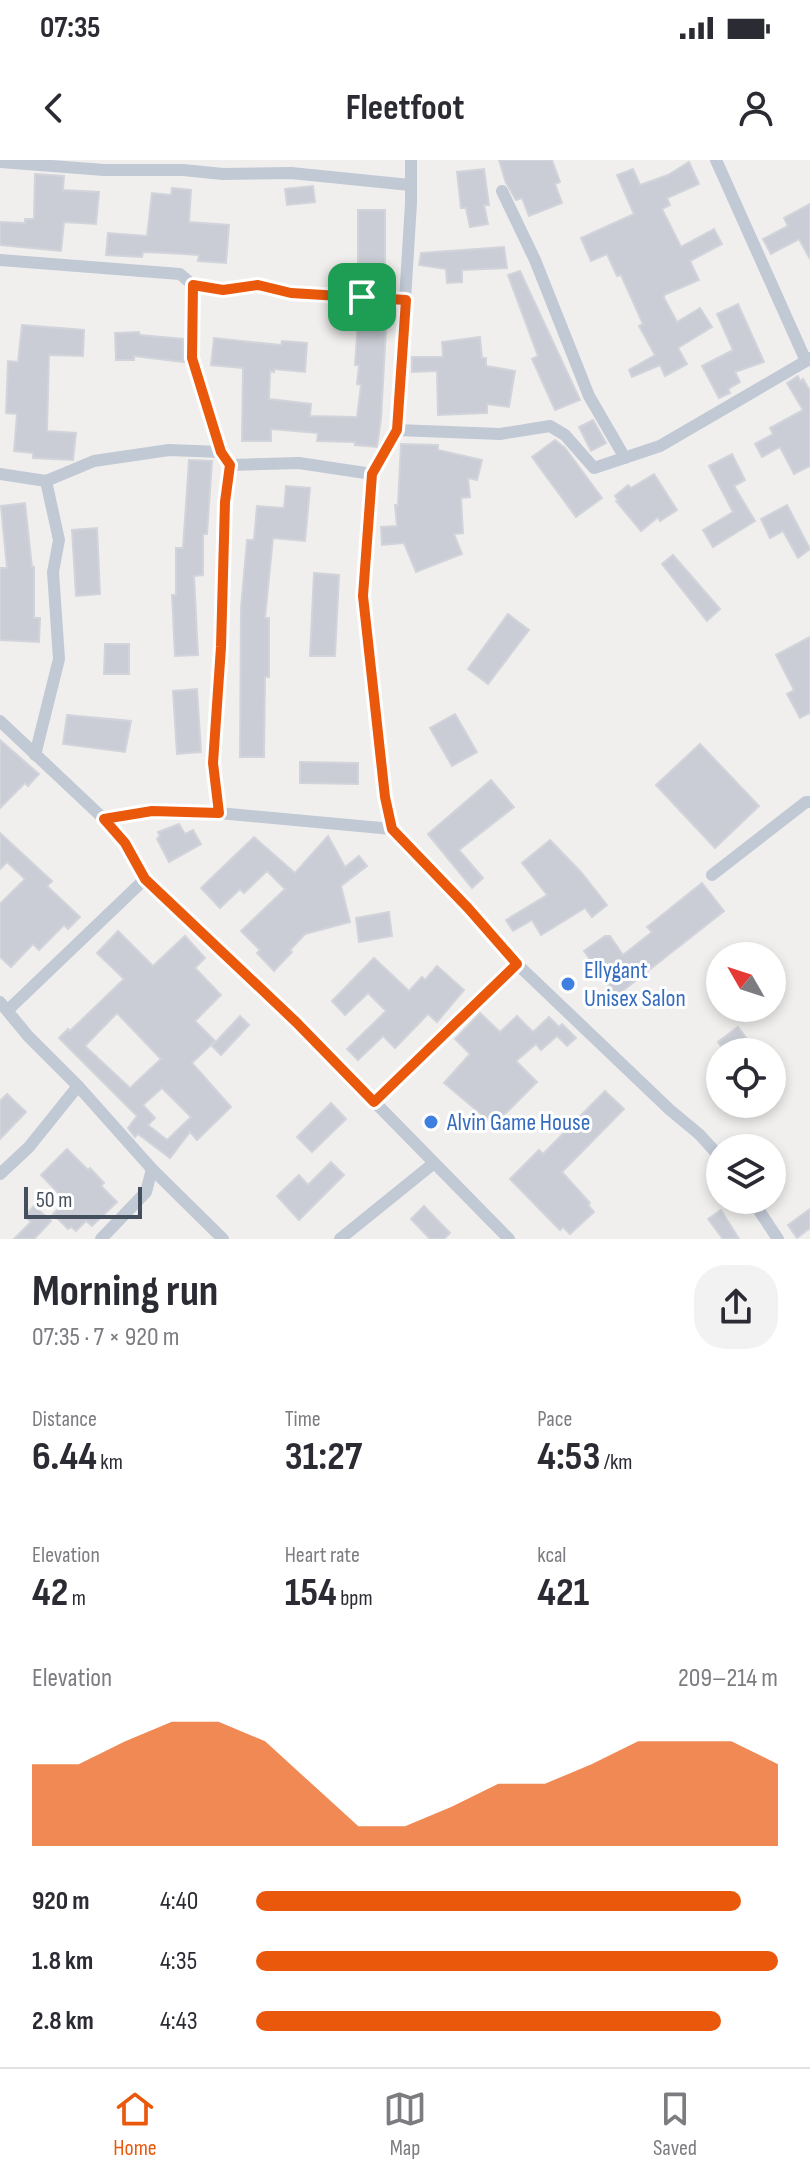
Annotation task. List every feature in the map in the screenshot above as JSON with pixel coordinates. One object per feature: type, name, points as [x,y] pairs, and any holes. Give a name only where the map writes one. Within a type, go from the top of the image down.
[{"type":"street","points":[[223,174],[224,160]]},
{"type":"street","points":[[411,160],[397,430],[372,474],[363,596],[385,797],[392,829],[517,964],[706,1142]]},
{"type":"street","points":[[397,430],[500,434],[550,426],[565,435],[594,468],[660,446],[808,360],[716,160]]},
{"type":"street","points":[[0,162],[104,170],[291,173],[410,185]]},
{"type":"street","points":[[502,191],[535,260],[589,396],[625,458]]},
{"type":"street","points":[[0,260],[180,274],[193,285],[223,290],[258,285],[291,293],[406,300]]},
{"type":"street","points":[[193,285],[192,358],[221,452],[230,465],[225,502],[221,647],[213,763],[219,813]]},
{"type":"street","points":[[0,474],[46,481],[94,461],[169,450],[221,452]]},
{"type":"street","points":[[230,465],[299,463],[372,474]]},
{"type":"street","points":[[35,755],[59,659],[53,572],[59,540],[46,481]]},
{"type":"street","points":[[0,721],[104,819],[125,843],[145,879],[296,1022],[509,1239]]},
{"type":"street","points":[[712,875],[810,802]]},
{"type":"street","points":[[104,819],[152,811],[219,813],[392,829]]},
{"type":"street","points":[[145,879],[4,1006],[152,1169],[223,1239]]},
{"type":"street","points":[[374,1102],[517,964]]},
{"type":"street","points":[[0,1174],[29,1147],[78,1086]]},
{"type":"street","points":[[340,1239],[434,1163]]},
{"type":"street","points":[[101,1239],[146,1192],[152,1169]]},
{"type":"street","points":[[761,1214],[778,1239]]},
{"type":"building","points":[[499,160],[552,160],[560,182],[555,184],[562,203],[529,216],[522,198],[516,200],[506,183]]},
{"type":"building","points":[[689,162],[699,184],[667,198],[670,205],[662,209],[681,247],[714,229],[722,244],[690,261],[699,280],[664,295],[664,298],[677,322],[700,308],[712,327],[678,348],[687,364],[665,376],[660,365],[632,377],[629,370],[655,355],[639,326],[643,324],[621,275],[617,276],[607,254],[591,261],[581,238],[634,214],[617,175],[633,169],[640,185],[668,175]]},
{"type":"building","points":[[484,169],[489,205],[484,205],[488,224],[470,227],[466,208],[461,208],[457,172]]},
{"type":"building","points":[[35,174],[64,176],[63,190],[99,192],[96,224],[64,222],[61,251],[0,245],[0,222],[25,223],[25,219],[34,219]]},
{"type":"building","points":[[313,186],[315,202],[287,205],[285,189]]},
{"type":"building","points":[[172,188],[191,190],[189,222],[229,225],[226,263],[198,261],[199,255],[143,252],[142,257],[106,255],[108,233],[147,236],[152,193],[171,195]]},
{"type":"building","points":[[810,204],[810,259],[799,239],[771,254],[763,239],[788,226],[784,218]]},
{"type":"building","points":[[358,210],[385,210],[385,269],[358,266]]},
{"type":"building","points":[[504,247],[507,268],[462,270],[462,282],[447,283],[446,269],[419,265],[421,253]]},
{"type":"building","points":[[520,271],[580,400],[555,410],[532,359],[538,356],[508,275]]},
{"type":"building","points":[[738,304],[764,362],[735,372],[740,382],[728,389],[730,393],[719,398],[702,366],[733,350],[717,314]]},
{"type":"building","points":[[359,307],[387,309],[377,447],[355,445],[355,442],[317,441],[318,433],[271,429],[271,441],[242,441],[243,368],[211,365],[214,338],[281,345],[282,341],[307,343],[305,372],[270,371],[269,399],[311,404],[310,416],[357,417],[361,385],[357,384],[359,365],[355,365]]},
{"type":"building","points":[[22,325],[84,330],[83,356],[49,355],[47,431],[76,433],[73,460],[33,458],[33,453],[14,451],[17,414],[6,413],[8,361],[18,362]]},
{"type":"building","points":[[139,332],[140,335],[183,339],[184,362],[134,356],[134,360],[116,360],[115,333]]},
{"type":"building","points":[[480,337],[486,366],[515,371],[509,407],[487,404],[487,413],[438,415],[437,371],[412,372],[412,357],[443,357],[442,342]]},
{"type":"building","points":[[798,376],[810,391],[810,466],[794,474],[780,447],[762,457],[755,444],[773,434],[770,428],[803,410],[787,383]]},
{"type":"building","points":[[593,420],[606,443],[591,451],[579,427]]},
{"type":"building","points":[[555,440],[565,448],[602,498],[576,517],[532,457]]},
{"type":"building","points":[[401,444],[438,445],[438,450],[482,460],[477,480],[468,478],[470,497],[461,498],[463,533],[454,534],[462,554],[416,572],[404,543],[382,545],[381,527],[397,526],[395,505],[398,505]]},
{"type":"building","points":[[732,454],[745,480],[734,486],[755,521],[713,547],[703,530],[733,512],[709,466]]},
{"type":"building","points":[[189,460],[212,461],[207,534],[203,534],[203,575],[194,576],[198,655],[175,656],[172,595],[176,595],[176,548],[183,548]]},
{"type":"building","points":[[654,474],[677,510],[660,521],[658,517],[641,531],[615,496],[628,485],[631,488]]},
{"type":"building","points":[[286,486],[310,488],[305,541],[273,538],[265,618],[269,618],[269,677],[265,677],[264,757],[240,757],[241,608],[247,540],[254,540],[257,506],[284,508]]},
{"type":"building","points":[[25,503],[34,567],[34,618],[40,618],[39,642],[0,640],[0,568],[7,568],[1,506]]},
{"type":"building","points":[[787,505],[810,549],[798,558],[783,531],[770,538],[761,519]]},
{"type":"building","points":[[97,528],[100,594],[76,596],[72,530]]},
{"type":"building","points":[[673,555],[720,609],[707,621],[662,564]]},
{"type":"building","points":[[314,573],[339,575],[335,656],[310,656]]},
{"type":"building","points":[[508,614],[529,630],[488,684],[468,669]]},
{"type":"building","points":[[810,637],[810,713],[800,718],[787,694],[794,690],[776,655]]},
{"type":"building","points":[[105,644],[129,644],[129,674],[104,674]]},
{"type":"building","points":[[197,689],[201,752],[177,754],[173,691]]},
{"type":"building","points":[[455,714],[477,752],[452,766],[430,728]]},
{"type":"building","points":[[67,715],[131,721],[125,752],[63,744]]},
{"type":"building","points":[[0,740],[39,774],[28,786],[25,783],[0,808]]},
{"type":"building","points":[[700,744],[759,806],[715,848],[656,785]]},
{"type":"building","points":[[300,762],[358,763],[358,784],[300,783]]},
{"type":"building","points":[[491,780],[514,807],[459,850],[483,878],[472,888],[428,834]]},
{"type":"building","points":[[179,824],[185,834],[193,830],[201,844],[169,862],[157,839],[160,836],[158,832]]},
{"type":"building","points":[[0,833],[52,881],[47,886],[80,917],[68,929],[64,925],[39,950],[33,944],[11,967],[0,957],[0,904],[25,879],[7,862],[0,869]]},
{"type":"building","points":[[328,836],[345,867],[359,856],[367,866],[341,886],[350,922],[305,934],[274,971],[257,953],[260,950],[241,931],[285,889],[267,871],[244,893],[240,889],[220,908],[201,888],[254,837],[295,873]]},
{"type":"building","points":[[550,840],[607,905],[592,917],[585,908],[541,935],[532,920],[513,931],[506,920],[547,895],[522,863]]},
{"type":"building","points":[[702,883],[724,911],[616,996],[584,951],[605,936],[610,936],[623,955],[652,932],[647,927]]},
{"type":"building","points":[[389,912],[392,936],[359,942],[356,918]]},
{"type":"building","points":[[118,931],[153,966],[185,936],[205,958],[195,968],[221,995],[195,1021],[215,1041],[192,1063],[231,1107],[197,1140],[190,1132],[170,1158],[138,1134],[135,1137],[128,1128],[137,1116],[59,1038],[124,979],[97,953]],"holes":[[[117,1013],[161,1059],[130,1088],[85,1046]],[[162,1088],[191,1117],[167,1140],[148,1125],[155,1118],[143,1105]]]},
{"type":"building","points":[[374,958],[409,991],[422,977],[425,980],[437,966],[464,990],[437,1022],[428,1014],[395,1048],[383,1036],[358,1060],[347,1049],[386,1011],[368,993],[345,1015],[332,1001]]},
{"type":"building","points":[[480,1013],[500,1032],[517,1016],[533,1032],[549,1017],[559,1027],[562,1024],[576,1038],[567,1046],[557,1036],[541,1050],[536,1044],[516,1061],[537,1082],[494,1125],[444,1083],[470,1054],[455,1039]]},
{"type":"building","points":[[240,1016],[249,1025],[221,1055],[212,1046]]},
{"type":"building","points":[[738,1027],[746,1038],[723,1038]]},
{"type":"building","points":[[605,1091],[624,1109],[562,1172],[590,1203],[588,1205],[594,1212],[570,1234],[563,1227],[560,1230],[510,1179],[539,1150],[543,1154]]},
{"type":"building","points":[[7,1094],[26,1112],[0,1139],[0,1101]]},
{"type":"building","points":[[331,1103],[346,1119],[312,1152],[297,1137]]},
{"type":"building","points":[[67,1149],[88,1170],[90,1168],[104,1183],[101,1186],[117,1202],[92,1226],[86,1221],[76,1231],[71,1227],[68,1229],[53,1214],[66,1201],[41,1175]]},
{"type":"building","points":[[331,1162],[344,1175],[299,1220],[277,1196],[299,1175],[308,1185]]},
{"type":"building","points":[[34,1206],[51,1221],[34,1239],[14,1239],[31,1222],[25,1216]]},
{"type":"building","points":[[424,1206],[450,1233],[444,1239],[430,1239],[411,1219]]},
{"type":"building","points":[[810,1209],[810,1228],[797,1238],[788,1225]]},
{"type":"building","points":[[715,1214],[723,1214],[739,1239],[723,1239],[708,1219]]},
{"type":"place","name":"Ellygant Unisex Salon","points":[[568,984]]},
{"type":"place","name":"Alvin Game House","points":[[431,1122]]},
{"type":"route","points":[[193,285],[223,290],[258,285],[291,293],[362,297],[406,300],[397,430],[372,474],[363,596],[385,797],[392,829],[517,964],[374,1102],[296,1022],[145,879],[125,843],[104,819],[152,811],[219,813],[213,763],[221,647],[225,502],[230,465],[221,452],[192,358],[193,285]]}]
